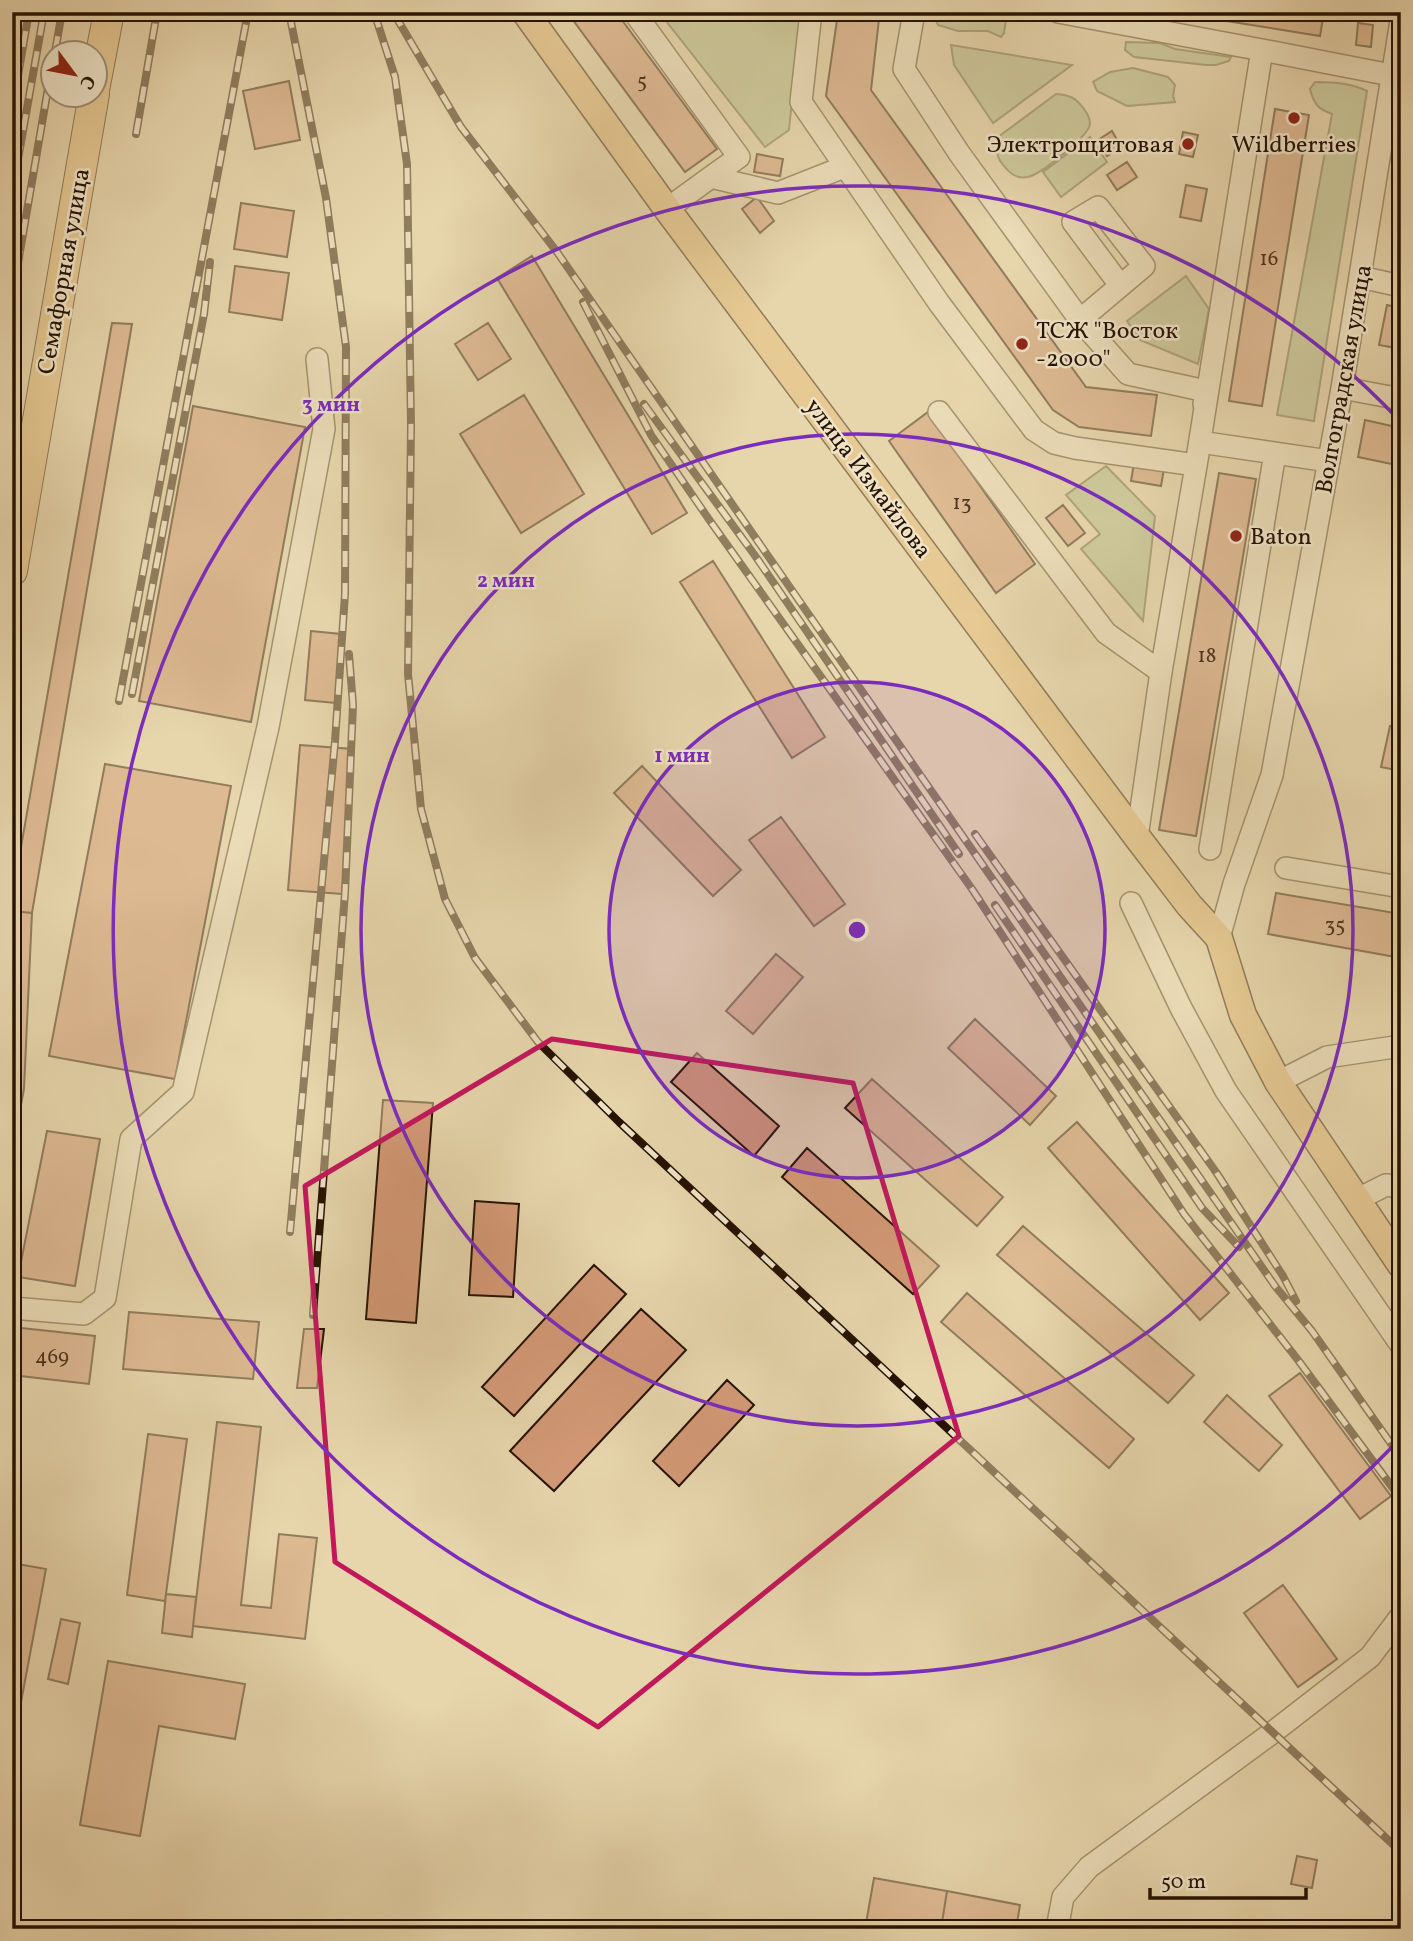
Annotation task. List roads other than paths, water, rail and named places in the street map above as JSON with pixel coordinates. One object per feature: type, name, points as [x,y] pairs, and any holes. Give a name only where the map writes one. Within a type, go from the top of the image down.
[{"type":"highway","name":"Семафорная улица","points":[[104,38],[109,12]]},
{"type":"highway","name":"Семафорная улица","points":[[12,572],[91,108]]},
{"type":"main road","name":"улица Измайлова","points":[[525,12],[667,209],[1189,905],[1219,938]]},
{"type":"main road","points":[[1219,938],[1242,1015],[1278,1082],[1401,1265]]},
{"type":"street","points":[[635,12],[739,157],[667,209]]},
{"type":"street","points":[[811,12],[801,102],[939,303],[1034,430],[1054,443],[1075,448],[1196,465]]},
{"type":"street","points":[[914,12],[904,69],[959,153],[1080,320],[1128,374],[1206,391]]},
{"type":"street","points":[[1058,12],[1396,76]]},
{"type":"street","name":"Волгоградская улица","points":[[1219,938],[1234,884],[1272,775],[1360,277],[1391,151],[1401,21]]},
{"type":"street","points":[[1137,836],[1262,50]]},
{"type":"street","points":[[711,177],[778,193],[844,167]]},
{"type":"street","points":[[1360,277],[1401,286]]},
{"type":"street","points":[[1080,320],[1119,285]]},
{"type":"street","points":[[12,1308],[84,1314],[105,1298],[131,1139],[183,1092],[268,727],[324,429],[317,359]]},
{"type":"street","points":[[1342,388],[1401,399]]},
{"type":"street","points":[[939,412],[1106,633],[1161,672]]},
{"type":"street","points":[[1200,442],[1329,461]]},
{"type":"street","points":[[1210,849],[1275,453]]},
{"type":"street","points":[[1286,868],[1401,887]]},
{"type":"street","points":[[1131,903],[1181,1008],[1226,1091],[1401,1345]]},
{"type":"street","points":[[1278,1082],[1327,1057],[1401,1046]]},
{"type":"street","points":[[1356,1200],[1386,1185],[1401,1187]]},
{"type":"street","points":[[1057,1929],[1063,1897],[1088,1867],[1272,1733],[1370,1657],[1401,1616]]},
{"type":"railway","points":[[12,110],[29,12]]},
{"type":"railway","points":[[12,193],[44,12]]},
{"type":"railway","points":[[57,38],[62,12]]},
{"type":"railway","points":[[136,134],[157,12]]},
{"type":"railway","points":[[119,701],[248,12]]},
{"type":"railway","points":[[289,12],[326,198],[346,347],[345,594],[335,741],[290,1232]]},
{"type":"railway","points":[[374,12],[395,77],[407,164],[411,426],[408,674],[421,809],[445,899],[475,958],[538,1042],[619,1122],[1401,1852]]},
{"type":"railway","points":[[393,12],[461,127],[557,252],[1275,1286],[1312,1331],[1401,1458]]},
{"type":"railway","points":[[12,298],[45,108]]},
{"type":"railway","points":[[132,694],[204,314],[210,262]]},
{"type":"railway","points":[[583,302],[651,435],[972,889],[1184,1214],[1298,1360],[1401,1499]]},
{"type":"railway","points":[[644,404],[756,557],[959,854]]},
{"type":"railway","points":[[313,1315],[345,893],[353,705],[349,654]]},
{"type":"railway","points":[[975,834],[1216,1172],[1283,1276],[1296,1301]]},
{"type":"railway","points":[[995,905],[1202,1208],[1239,1247]]},
{"type":"place","name":"Wildberries","points":[[1294,118]]},
{"type":"place","name":"Электрощитовая","points":[[1188,144]]},
{"type":"place","name":"ТСЖ \"Восток -2000\"","points":[[1022,344]]},
{"type":"place","name":"Baton","points":[[1236,536]]}]
